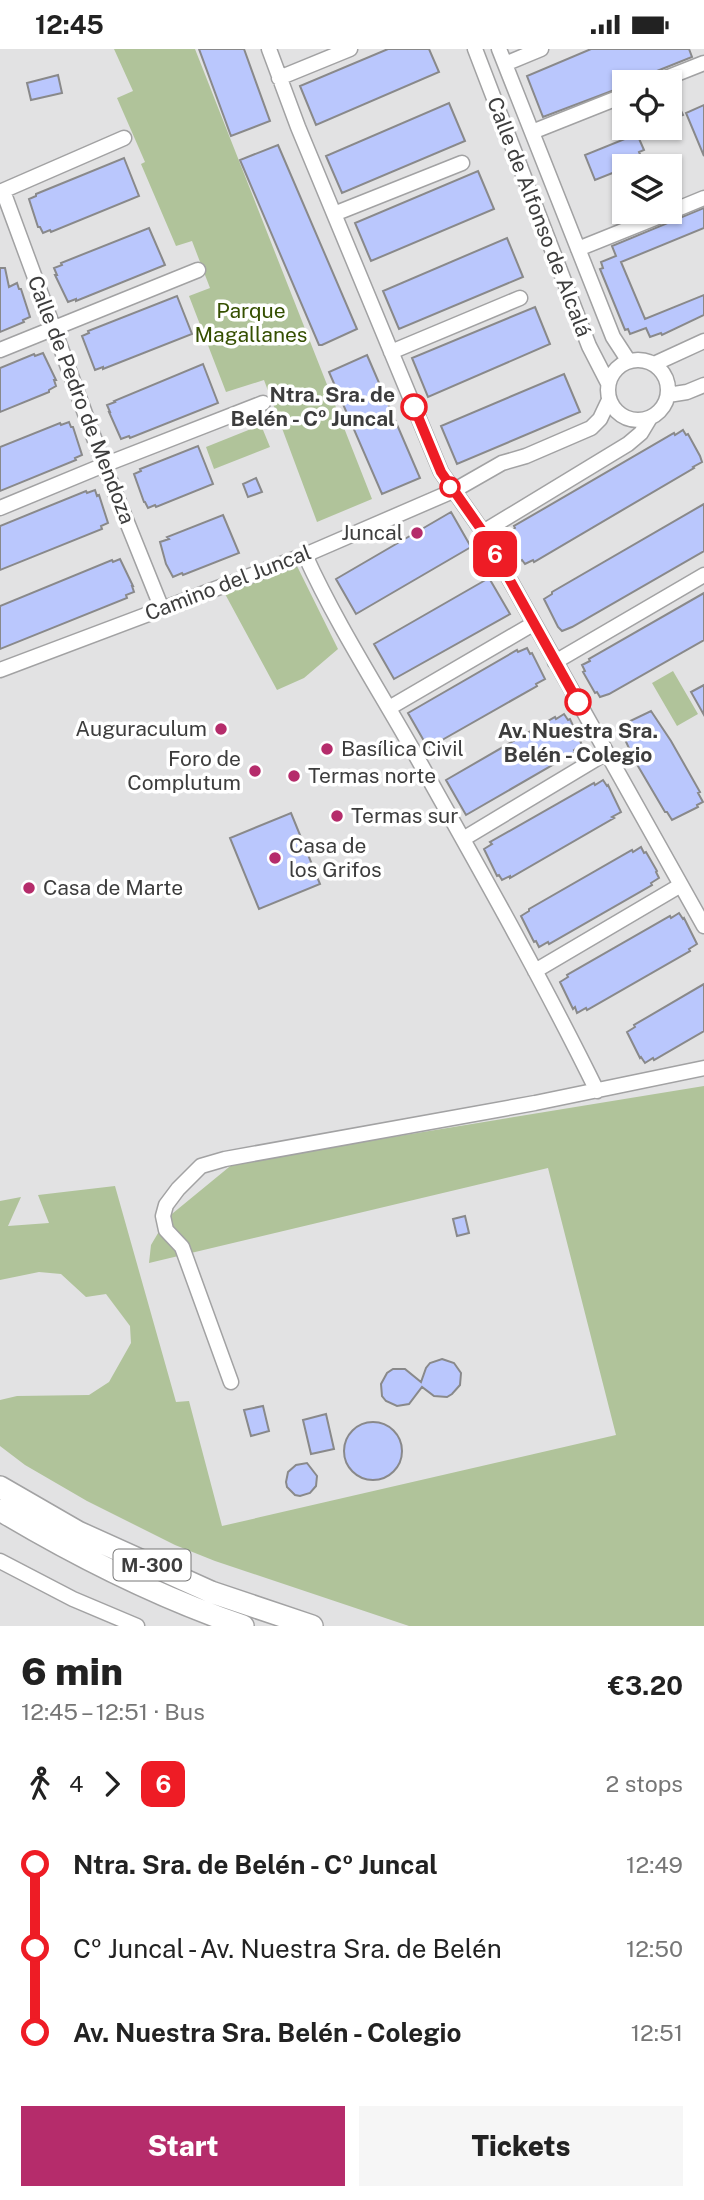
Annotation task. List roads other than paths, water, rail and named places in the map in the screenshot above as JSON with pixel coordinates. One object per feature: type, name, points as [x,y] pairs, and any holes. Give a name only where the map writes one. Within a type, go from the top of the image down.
[{"type":"main road","name":"M-300","points":[[0,1487],[78,1532],[211,1592],[312,1626]]},
{"type":"main road","name":"M-300","points":[[0,1510],[65,1548],[205,1613],[243,1626]]},
{"type":"street","points":[[269,49],[441,472],[483,532],[703,923]]},
{"type":"street","points":[[279,78],[351,49]]},
{"type":"street","name":"Calle de Alfonso de Alcalá","points":[[474,49],[589,346],[608,383]]},
{"type":"street","name":"Calle de Alfonso de Alcalá","points":[[499,49],[612,337],[628,360]]},
{"type":"street","points":[[505,64],[541,49]]},
{"type":"street","points":[[682,72],[704,63]]},
{"type":"street","points":[[532,132],[612,100]]},
{"type":"street","points":[[2,192],[124,138]]},
{"type":"street","points":[[334,214],[462,163]]},
{"type":"street","name":"Calle de Pedro de Mendoza","points":[[2,192],[104,465],[162,609]]},
{"type":"street","points":[[682,207],[704,198]]},
{"type":"street","points":[[578,249],[640,224]]},
{"type":"street","points":[[0,350],[198,270]]},
{"type":"street","points":[[391,352],[520,298]]},
{"type":"street","points":[[654,364],[704,341]]},
{"type":"street","points":[[639,359],[654,364],[665,375],[668,395],[658,413],[650,418],[630,419],[621,415],[609,400],[608,383],[613,372],[628,360],[639,359]]},
{"type":"street","points":[[668,395],[687,392],[704,385]]},
{"type":"street","name":"Camino del Juncal","points":[[0,670],[305,555],[453,491],[502,463],[526,456],[591,428],[600,419],[609,400]]},
{"type":"street","points":[[0,508],[263,403]]},
{"type":"street","points":[[483,532],[617,451],[641,433],[650,418]]},
{"type":"street","points":[[305,555],[325,600],[463,839],[597,1091]]},
{"type":"street","points":[[555,663],[704,575]]},
{"type":"street","points":[[389,708],[533,624]]},
{"type":"street","points":[[463,839],[606,753]]},
{"type":"street","points":[[535,971],[681,885]]},
{"type":"street","points":[[231,1382],[181,1247],[166,1230],[163,1216],[166,1205],[178,1189],[201,1166],[597,1091],[704,1068]]},
{"type":"street","points":[[0,1561],[73,1599],[137,1626]]},
{"type":"place","name":"Ntra. Sra. de Belén - Cº Juncal","points":[[414,407]]},
{"type":"place","name":"Juncal","points":[[417,533]]},
{"type":"place","name":"Av. Nuestra Sra. Belén - Colegio","points":[[578,702]]},
{"type":"place","name":"Auguraculum","points":[[221,729]]},
{"type":"place","name":"Basílica Civil","points":[[327,749]]},
{"type":"place","name":"Foro de Complutum","points":[[255,771]]},
{"type":"place","name":"Termas norte","points":[[294,776]]},
{"type":"place","name":"Termas sur","points":[[337,816]]},
{"type":"place","name":"Casa de los Grifos","points":[[275,858]]},
{"type":"place","name":"Casa de Marte","points":[[29,888]]},
{"type":"park label","name":"Parque Magallanes","points":[[251,323]]}]
